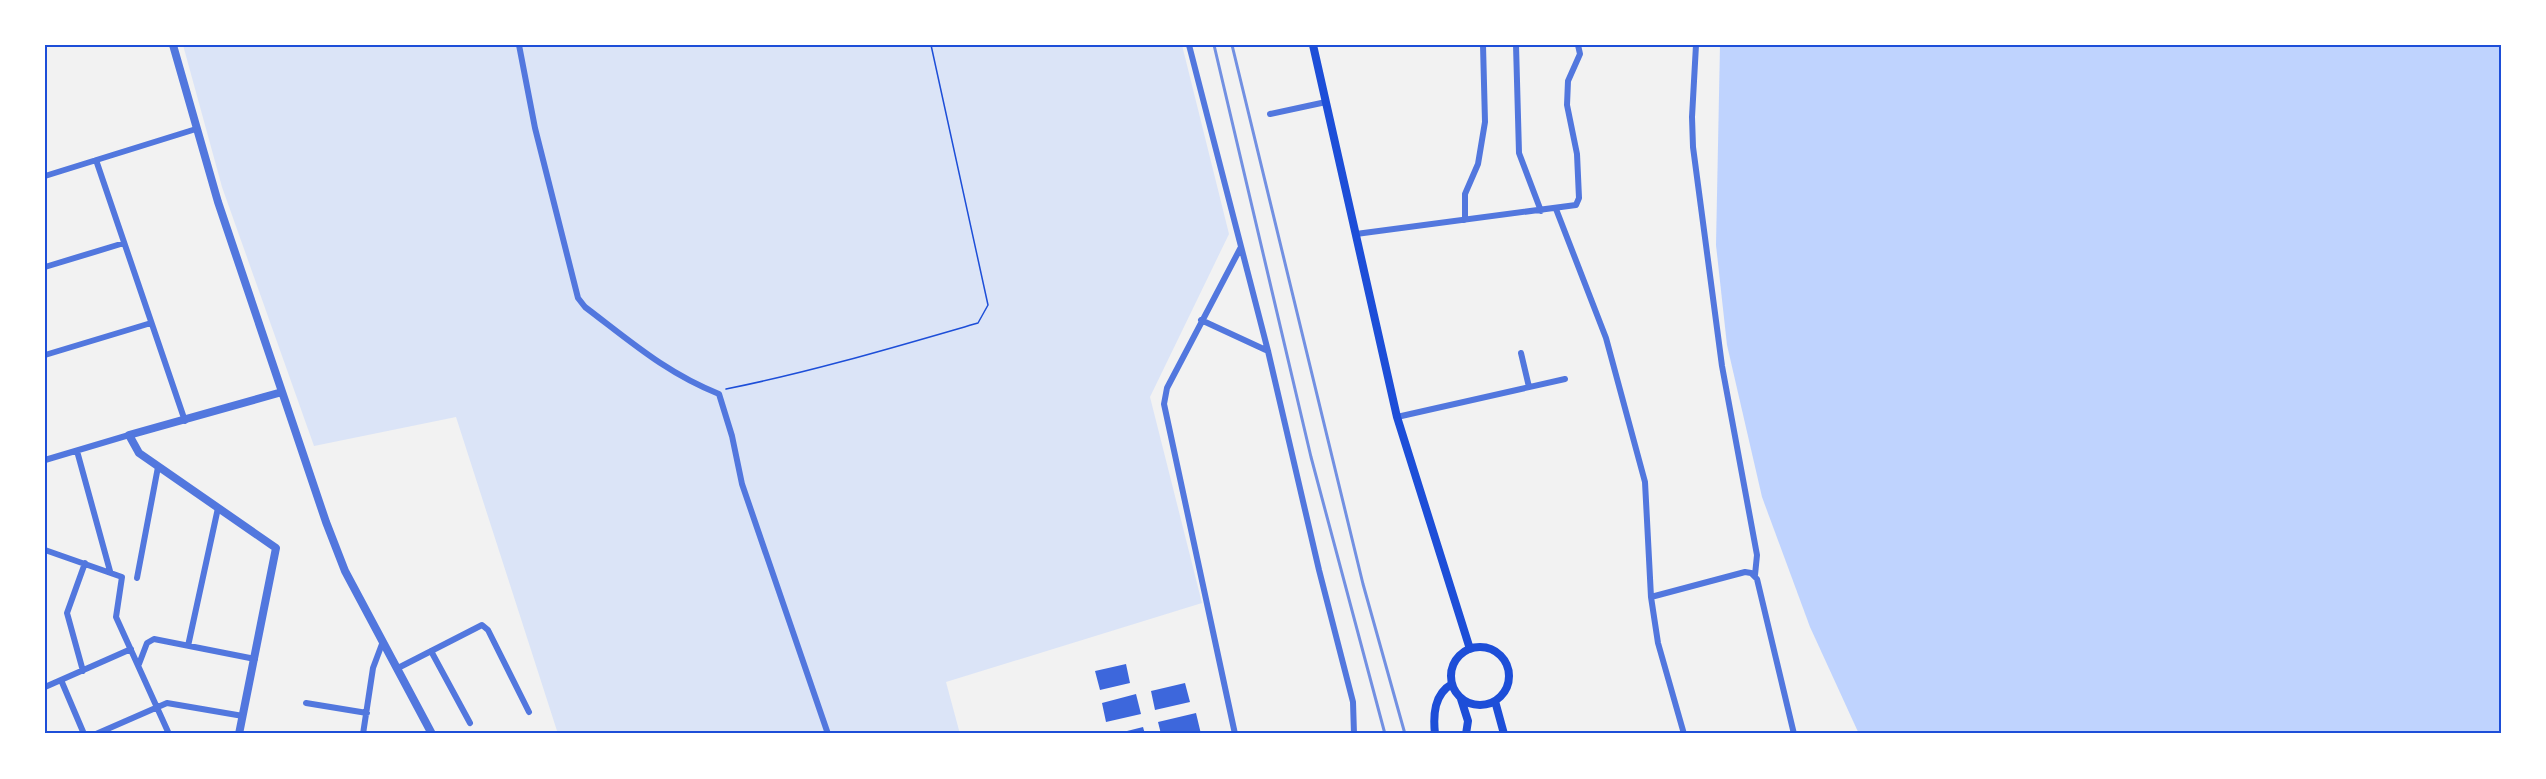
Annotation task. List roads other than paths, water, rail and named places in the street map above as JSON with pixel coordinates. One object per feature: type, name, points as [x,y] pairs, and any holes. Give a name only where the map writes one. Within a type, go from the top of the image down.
[{"type":"main road","points":[[1313,45],[1397,417],[1470,649]]},
{"type":"main road","points":[[1461,699],[1481,705],[1495,701],[1502,695],[1509,678],[1504,660],[1489,649],[1470,649],[1456,659],[1452,667],[1452,684],[1461,699],[1468,721],[1466,734]]},
{"type":"main road","points":[[1435,734],[1433,718],[1436,701],[1445,688],[1452,684]]},
{"type":"main road","points":[[1495,701],[1504,734]]},
{"type":"main road","points":[[1468,721],[1481,705]]},
{"type":"street","points":[[173,45],[218,202],[326,522],[345,571],[432,734]]},
{"type":"street","points":[[519,45],[540,149],[580,302],[662,366],[691,383],[718,394],[732,436],[742,484],[828,734]]},
{"type":"street","points":[[1189,45],[1268,351],[1319,570],[1353,702],[1354,734]]},
{"type":"street","points":[[1465,220],[1466,194],[1478,164],[1485,122],[1483,45]]},
{"type":"street","points":[[1516,45],[1519,153],[1541,211]]},
{"type":"street","points":[[1356,234],[1574,206],[1579,198],[1577,154],[1567,105],[1568,81],[1580,54],[1578,45]]},
{"type":"street","points":[[1696,45],[1692,117],[1693,147],[1722,366],[1757,555],[1755,575],[1794,734]]},
{"type":"street","points":[[1270,114],[1326,102]]},
{"type":"street","points":[[45,176],[196,129]]},
{"type":"street","points":[[96,160],[184,421]]},
{"type":"street","points":[[1556,209],[1606,338],[1644,482],[1651,597],[1658,643],[1684,734]]},
{"type":"street","points":[[45,267],[124,243]]},
{"type":"street","points":[[1235,734],[1164,404],[1167,388],[1241,247]]},
{"type":"street","points":[[1201,320],[1268,351]]},
{"type":"street","points":[[45,355],[151,323]]},
{"type":"street","points":[[1521,352],[1529,387]]},
{"type":"street","points":[[1397,417],[1565,379]]},
{"type":"street","points":[[45,460],[282,392]]},
{"type":"street","points":[[129,435],[138,453],[276,548],[239,734]]},
{"type":"street","points":[[77,452],[110,571]]},
{"type":"street","points":[[137,578],[158,467]]},
{"type":"street","points":[[188,646],[218,508]]},
{"type":"street","points":[[45,550],[121,575],[123,580],[116,612],[169,734]]},
{"type":"street","points":[[83,671],[68,613],[85,563]]},
{"type":"street","points":[[1651,597],[1744,572],[1755,575]]},
{"type":"street","points":[[398,668],[482,625],[486,627],[529,712]]},
{"type":"street","points":[[139,664],[147,643],[154,639],[255,659]]},
{"type":"street","points":[[363,734],[373,668],[382,644]]},
{"type":"street","points":[[45,687],[131,649]]},
{"type":"street","points":[[431,651],[470,723]]},
{"type":"street","points":[[61,680],[84,734]]},
{"type":"street","points":[[306,703],[366,713]]},
{"type":"street","points":[[96,734],[113,731],[167,704],[243,716]]},
{"type":"water","points":[[1720,45],[2501,45],[2501,734],[1859,734],[1810,627],[1762,497],[1727,345],[1716,245]]},
{"type":"railway","points":[[1214,45],[1311,457],[1385,734]]},
{"type":"railway","points":[[1232,45],[1363,584],[1405,734]]}]
